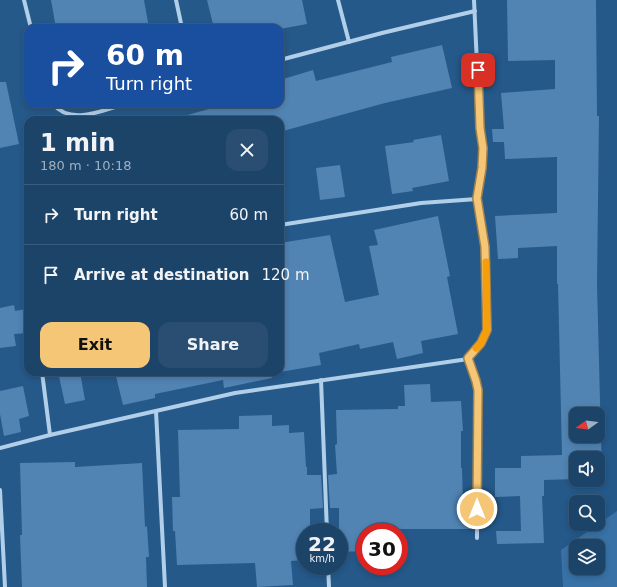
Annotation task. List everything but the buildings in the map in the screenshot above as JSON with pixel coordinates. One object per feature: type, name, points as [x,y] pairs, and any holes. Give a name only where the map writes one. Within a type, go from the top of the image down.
[{"type":"street","points":[[24,0],[30,24]]},
{"type":"street","points":[[176,0],[181,24]]},
{"type":"street","points":[[338,0],[349,42]]},
{"type":"street","points":[[0,448],[50,434],[234,393],[468,358],[481,343],[487,330],[485,247],[477,198],[482,168],[483,148],[480,128],[474,0]]},
{"type":"street","points":[[284,59],[475,11]]},
{"type":"street","points":[[59,108],[66,113],[89,115],[112,108]]},
{"type":"street","points":[[284,224],[420,203],[477,198]]},
{"type":"street","points":[[468,358],[478,390],[477,538]]},
{"type":"street","points":[[43,376],[50,434]]},
{"type":"street","points":[[321,380],[327,523]]},
{"type":"street","points":[[156,411],[165,587]]},
{"type":"street","points":[[0,490],[5,587]]},
{"type":"street","points":[[328,575],[329,587]]},
{"type":"shaded area","points":[[617,511],[617,587],[563,587],[561,550],[569,544],[569,575],[605,575],[605,539],[577,539],[588,531],[605,531],[605,519]]},
{"type":"slow traffic","points":[[476,348],[481,343],[487,330],[486,262]]},
{"type":"route","points":[[477,509],[478,390],[468,358],[481,343],[487,330],[485,247],[477,198],[482,168],[483,148],[480,128],[478,70]]}]
